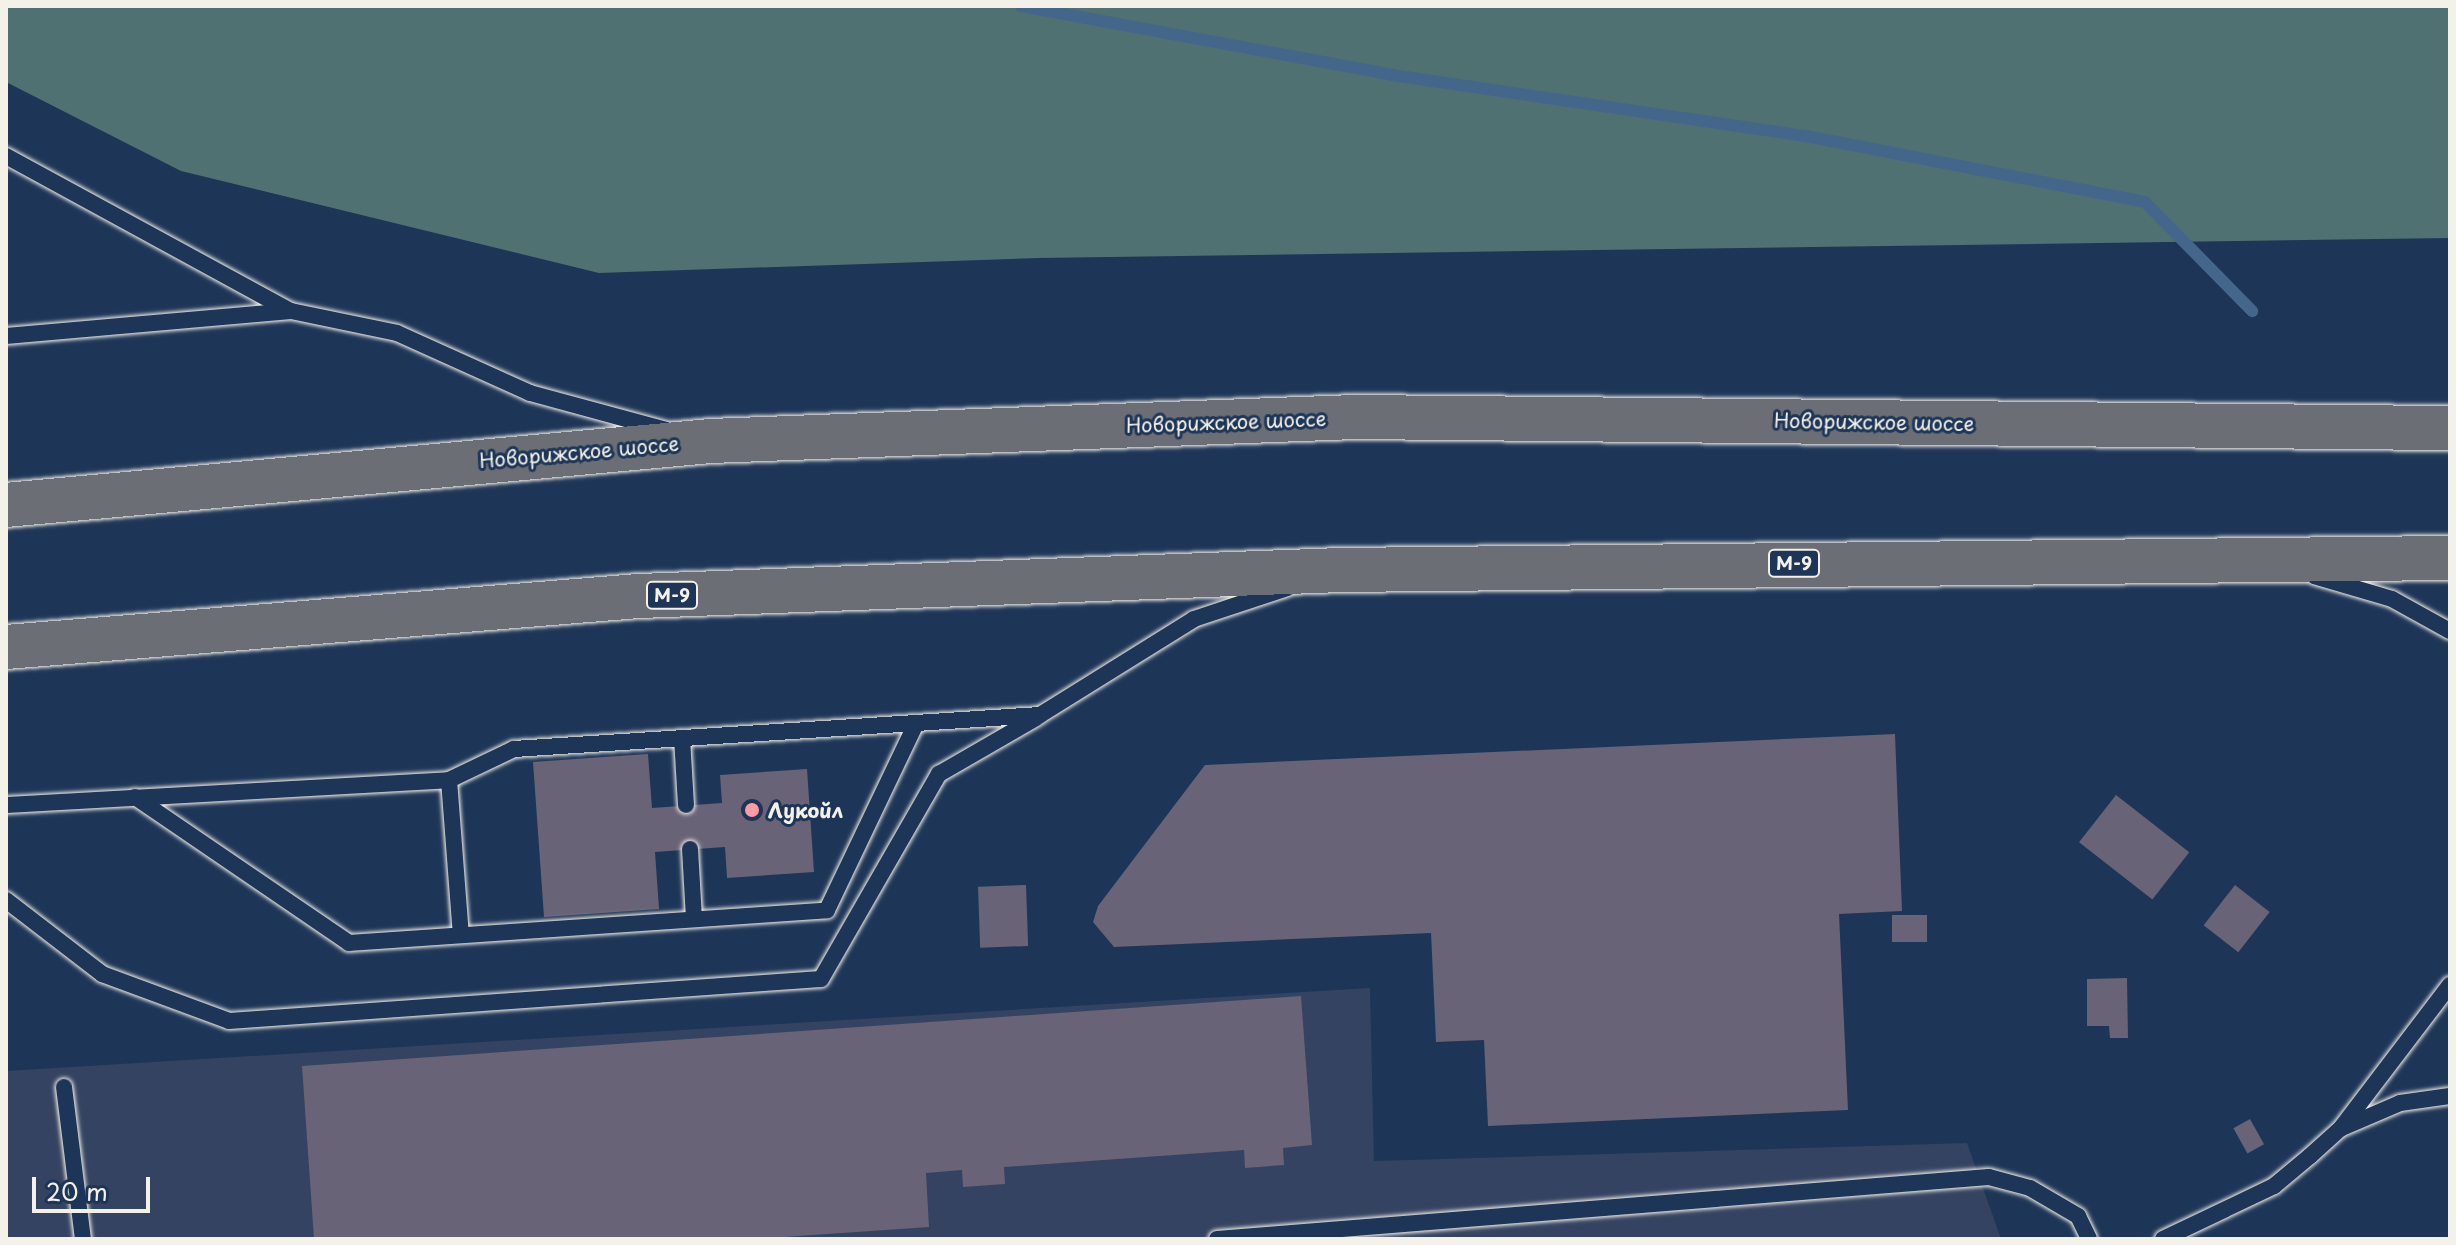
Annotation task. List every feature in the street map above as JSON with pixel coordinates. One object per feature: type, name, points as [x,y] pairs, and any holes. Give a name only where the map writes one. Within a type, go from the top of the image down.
[{"type":"highway","name":"Новорижское шоссе","points":[[6,505],[710,441],[1355,417],[2450,428]]},
{"type":"highway","name":"М-9","points":[[6,647],[639,596],[1340,570],[2247,557],[2450,558]]},
{"type":"lane","points":[[6,156],[291,311]]},
{"type":"lane","points":[[6,336],[291,311],[397,333],[530,393],[710,441]]},
{"type":"lane","points":[[2247,557],[2392,599],[2450,631]]},
{"type":"lane","points":[[6,900],[102,974],[229,1021],[821,979],[939,774],[1194,619],[1340,570]]},
{"type":"lane","points":[[6,805],[449,780],[514,749],[1040,715]]},
{"type":"lane","points":[[135,797],[349,943],[827,910],[916,723]]},
{"type":"lane","points":[[682,738],[686,805]]},
{"type":"lane","points":[[449,780],[461,935]]},
{"type":"lane","points":[[690,849],[694,919]]},
{"type":"lane","points":[[2163,1239],[2274,1186],[2341,1128],[2450,985]]},
{"type":"lane","points":[[64,1087],[83,1239]]},
{"type":"lane","points":[[2341,1128],[2400,1103],[2450,1096]]},
{"type":"lane","points":[[1217,1239],[1989,1177],[2030,1188],[2078,1216],[2089,1239]]},
{"type":"shaded area","points":[[1370,988],[1374,1161],[1967,1143],[2001,1239],[6,1239],[6,1071]]},
{"type":"green space","points":[[6,6],[2450,6],[2450,238],[1038,258],[599,273],[181,171],[6,82]]},
{"type":"building","points":[[1895,734],[1902,911],[1839,914],[1848,1110],[1488,1126],[1484,1040],[1436,1042],[1431,933],[1114,947],[1093,922],[1098,906],[1205,765]]},
{"type":"building","points":[[648,754],[652,808],[722,803],[720,775],[807,769],[814,872],[727,878],[725,847],[655,852],[659,909],[544,917],[533,762]]},
{"type":"building","points":[[2116,795],[2189,852],[2152,900],[2079,842]]},
{"type":"building","points":[[1026,885],[1028,946],[980,948],[978,887]]},
{"type":"building","points":[[2235,885],[2270,912],[2238,952],[2204,925]]},
{"type":"building","points":[[1892,915],[1927,915],[1927,942],[1892,942]]},
{"type":"building","points":[[2127,978],[2128,1038],[2110,1038],[2109,1026],[2087,1026],[2087,979]]},
{"type":"building","points":[[1301,996],[1312,1145],[1283,1148],[1284,1165],[1245,1168],[1244,1150],[1004,1167],[1005,1184],[963,1187],[962,1170],[926,1173],[929,1227],[755,1239],[314,1239],[302,1066]]},
{"type":"building","points":[[2250,1119],[2264,1144],[2247,1154],[2233,1128]]},
{"type":"waterway","points":[[1021,6],[1392,75],[1806,136],[2145,202],[2252,311]]},
{"type":"place","name":"Лукойл","points":[[752,810]]}]
